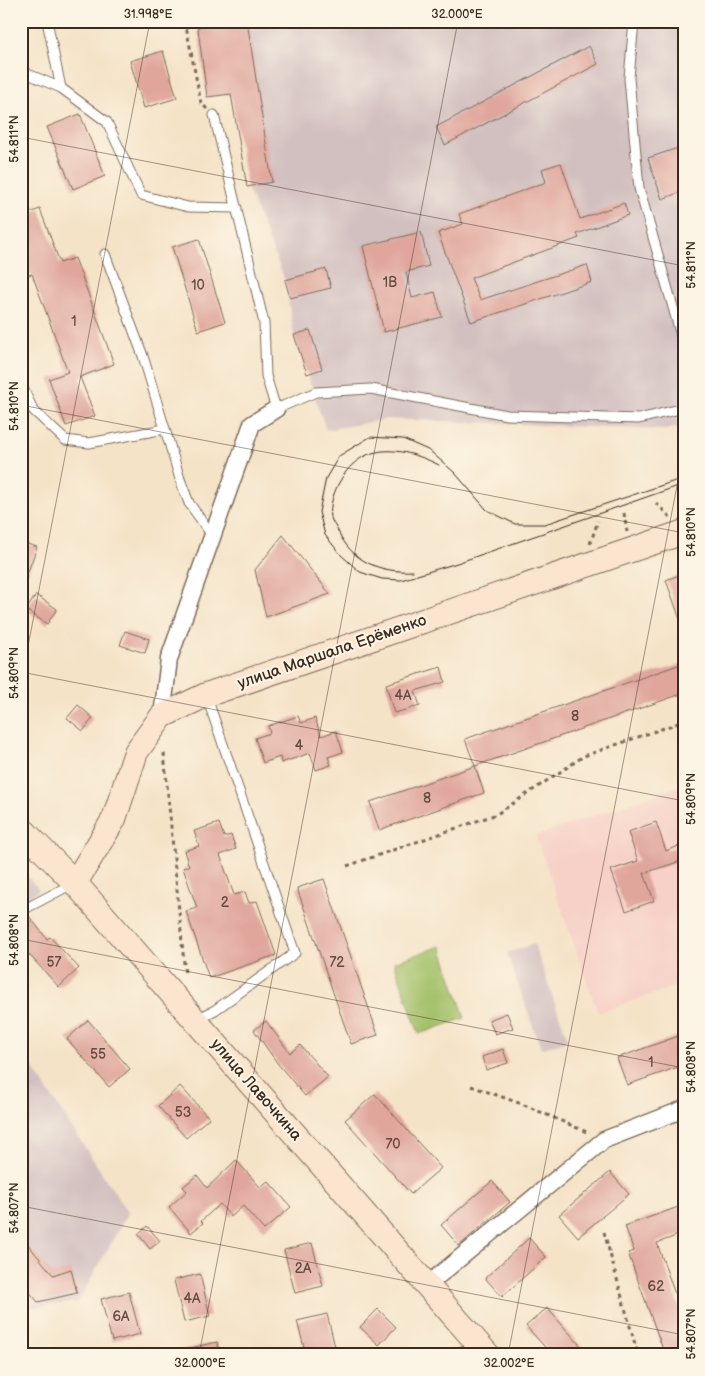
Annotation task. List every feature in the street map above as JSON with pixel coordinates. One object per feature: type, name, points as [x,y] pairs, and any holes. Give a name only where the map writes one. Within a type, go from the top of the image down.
[{"type":"main road","name":"улица Маршала Ерёменко","points":[[75,883],[114,819],[136,752],[162,716],[206,695],[678,525]]},
{"type":"main road","name":"улица Лавочкина","points":[[21,828],[75,883],[427,1285],[478,1353]]},
{"type":"street","points":[[162,716],[169,659],[252,424],[276,409]]},
{"type":"street","points":[[427,1285],[604,1140],[684,1109]]},
{"type":"lane","points":[[47,21],[61,88]]},
{"type":"lane","points":[[634,21],[629,78],[639,188],[684,346]]},
{"type":"lane","points":[[21,71],[61,88],[107,122],[141,195],[188,207],[237,208]]},
{"type":"lane","points":[[214,115],[264,323],[266,376],[276,409],[316,392],[371,389],[508,415],[639,419],[684,408]]},
{"type":"lane","points":[[105,254],[143,356],[189,503],[212,535]]},
{"type":"lane","points":[[21,384],[33,410],[65,440],[89,443],[165,429]]},
{"type":"lane","points":[[195,1020],[215,1010],[295,953],[206,695]]},
{"type":"lane","points":[[21,911],[75,883]]},
{"type":"path","points":[[185,21],[200,103],[214,115]]},
{"type":"path","points":[[656,503],[678,525]]},
{"type":"path","points":[[624,513],[628,533]]},
{"type":"path","points":[[590,545],[598,521]]},
{"type":"path","points":[[347,866],[497,814],[584,756],[684,721]]},
{"type":"path","points":[[164,753],[185,974]]},
{"type":"path","points":[[471,1086],[522,1104],[604,1140]]},
{"type":"path","points":[[604,1232],[638,1355]]},
{"type":"shaded area","points":[[197,21],[684,21],[684,425],[667,430],[388,419],[326,430],[294,335],[285,280],[247,187],[232,99],[229,94],[207,97]]},
{"type":"shaded area","points":[[684,784],[684,983],[598,1013],[536,836]]},
{"type":"shaded area","points":[[21,870],[39,889],[21,906]]},
{"type":"shaded area","points":[[534,944],[568,1040],[541,1049],[507,953]]},
{"type":"shaded area","points":[[21,1050],[128,1213],[78,1302],[21,1309]]},
{"type":"green space","points":[[441,946],[465,1018],[419,1034],[394,962]]},
{"type":"building","points":[[197,21],[247,21],[272,182],[247,187],[231,94],[207,97]]},
{"type":"building","points":[[589,46],[598,64],[445,145],[436,127]]},
{"type":"building","points":[[163,51],[177,98],[144,108],[130,61]]},
{"type":"building","points":[[80,114],[105,176],[73,189],[47,127]]},
{"type":"building","points":[[684,146],[684,191],[662,199],[648,158]]},
{"type":"building","points":[[561,163],[580,219],[624,203],[628,215],[577,234],[579,238],[471,278],[480,300],[587,265],[592,282],[471,322],[438,233],[463,224],[459,214],[546,182],[542,169]]},
{"type":"building","points":[[40,209],[60,263],[75,258],[114,364],[80,377],[95,416],[66,426],[49,379],[68,372],[32,274],[21,277],[21,216]]},
{"type":"building","points":[[421,232],[429,266],[406,272],[412,298],[435,292],[442,317],[384,332],[363,246]]},
{"type":"building","points":[[199,239],[225,322],[198,331],[172,247]]},
{"type":"building","points":[[326,269],[331,288],[290,298],[285,280]]},
{"type":"building","points":[[310,330],[322,369],[307,374],[294,335]]},
{"type":"building","points":[[283,535],[330,594],[266,617],[255,570]]},
{"type":"building","points":[[21,542],[37,547],[23,586],[21,585]]},
{"type":"building","points":[[684,573],[684,625],[682,625],[666,580]]},
{"type":"building","points":[[36,595],[57,609],[47,624],[26,610]]},
{"type":"building","points":[[125,631],[149,639],[145,653],[120,645]]},
{"type":"building","points":[[684,663],[684,693],[475,766],[465,739]]},
{"type":"building","points":[[441,667],[445,682],[415,691],[420,706],[394,713],[386,684]]},
{"type":"building","points":[[78,705],[93,718],[83,731],[67,718]]},
{"type":"building","points":[[298,716],[301,723],[315,718],[321,736],[336,731],[343,752],[328,757],[331,765],[316,770],[310,753],[281,763],[280,757],[263,763],[255,738],[270,733],[268,726]]},
{"type":"building","points":[[475,766],[484,793],[379,830],[370,802]]},
{"type":"building","points":[[656,822],[666,851],[684,844],[684,860],[644,873],[654,901],[626,911],[611,870],[638,861],[628,832]]},
{"type":"building","points":[[219,823],[224,837],[231,835],[236,849],[220,855],[234,895],[245,892],[249,903],[257,901],[276,955],[209,978],[186,911],[197,908],[183,868],[189,866],[184,851],[199,846],[194,831]]},
{"type":"building","points":[[324,879],[378,1035],[351,1044],[297,888]]},
{"type":"building","points":[[28,915],[47,939],[50,937],[79,968],[59,987],[21,946],[21,917]]},
{"type":"building","points":[[507,1013],[513,1028],[495,1034],[489,1020]]},
{"type":"building","points":[[88,1020],[130,1069],[109,1087],[67,1039]]},
{"type":"building","points":[[266,1021],[290,1053],[300,1045],[328,1077],[305,1096],[278,1064],[254,1030]]},
{"type":"building","points":[[684,1034],[684,1065],[627,1085],[617,1058]]},
{"type":"building","points":[[503,1049],[508,1063],[486,1070],[482,1057]]},
{"type":"building","points":[[180,1086],[209,1118],[186,1138],[158,1106]]},
{"type":"building","points":[[375,1094],[441,1168],[411,1194],[345,1120]]},
{"type":"building","points":[[236,1160],[260,1187],[268,1181],[291,1207],[264,1230],[243,1206],[231,1217],[220,1204],[191,1233],[169,1207],[187,1191],[183,1187],[197,1175],[207,1188]]},
{"type":"building","points":[[610,1172],[629,1194],[578,1237],[559,1215]]},
{"type":"building","points":[[492,1181],[510,1202],[459,1246],[441,1225]]},
{"type":"building","points":[[684,1205],[684,1233],[657,1243],[684,1320],[684,1355],[665,1355],[628,1253],[634,1251],[625,1226]]},
{"type":"building","points":[[147,1226],[160,1241],[150,1249],[138,1234]]},
{"type":"building","points":[[21,1236],[53,1275],[71,1269],[77,1293],[38,1302],[21,1282]]},
{"type":"building","points":[[529,1238],[546,1257],[502,1297],[485,1278]]},
{"type":"building","points":[[312,1243],[323,1286],[295,1293],[284,1250]]},
{"type":"building","points":[[200,1274],[210,1316],[184,1322],[174,1280]]},
{"type":"building","points":[[129,1292],[140,1334],[112,1341],[101,1299]]},
{"type":"building","points":[[547,1308],[589,1355],[552,1355],[526,1326]]},
{"type":"building","points":[[378,1309],[396,1327],[379,1345],[360,1327]]},
{"type":"building","points":[[327,1314],[337,1355],[306,1355],[297,1321]]},
{"type":"building","points":[[217,1342],[220,1355],[183,1355],[182,1350]]},
{"type":"tram line","points":[[684,478],[545,524],[515,524],[487,510],[455,473],[430,451],[403,439],[370,437],[339,456],[326,478],[319,512],[325,535],[340,554],[360,572],[382,579],[401,580],[457,563],[684,484]]},
{"type":"tram line","points":[[413,571],[390,570],[379,567],[359,558],[351,551],[332,520],[332,499],[340,481],[349,468],[360,459],[372,453],[398,451],[412,454],[439,465]]}]
